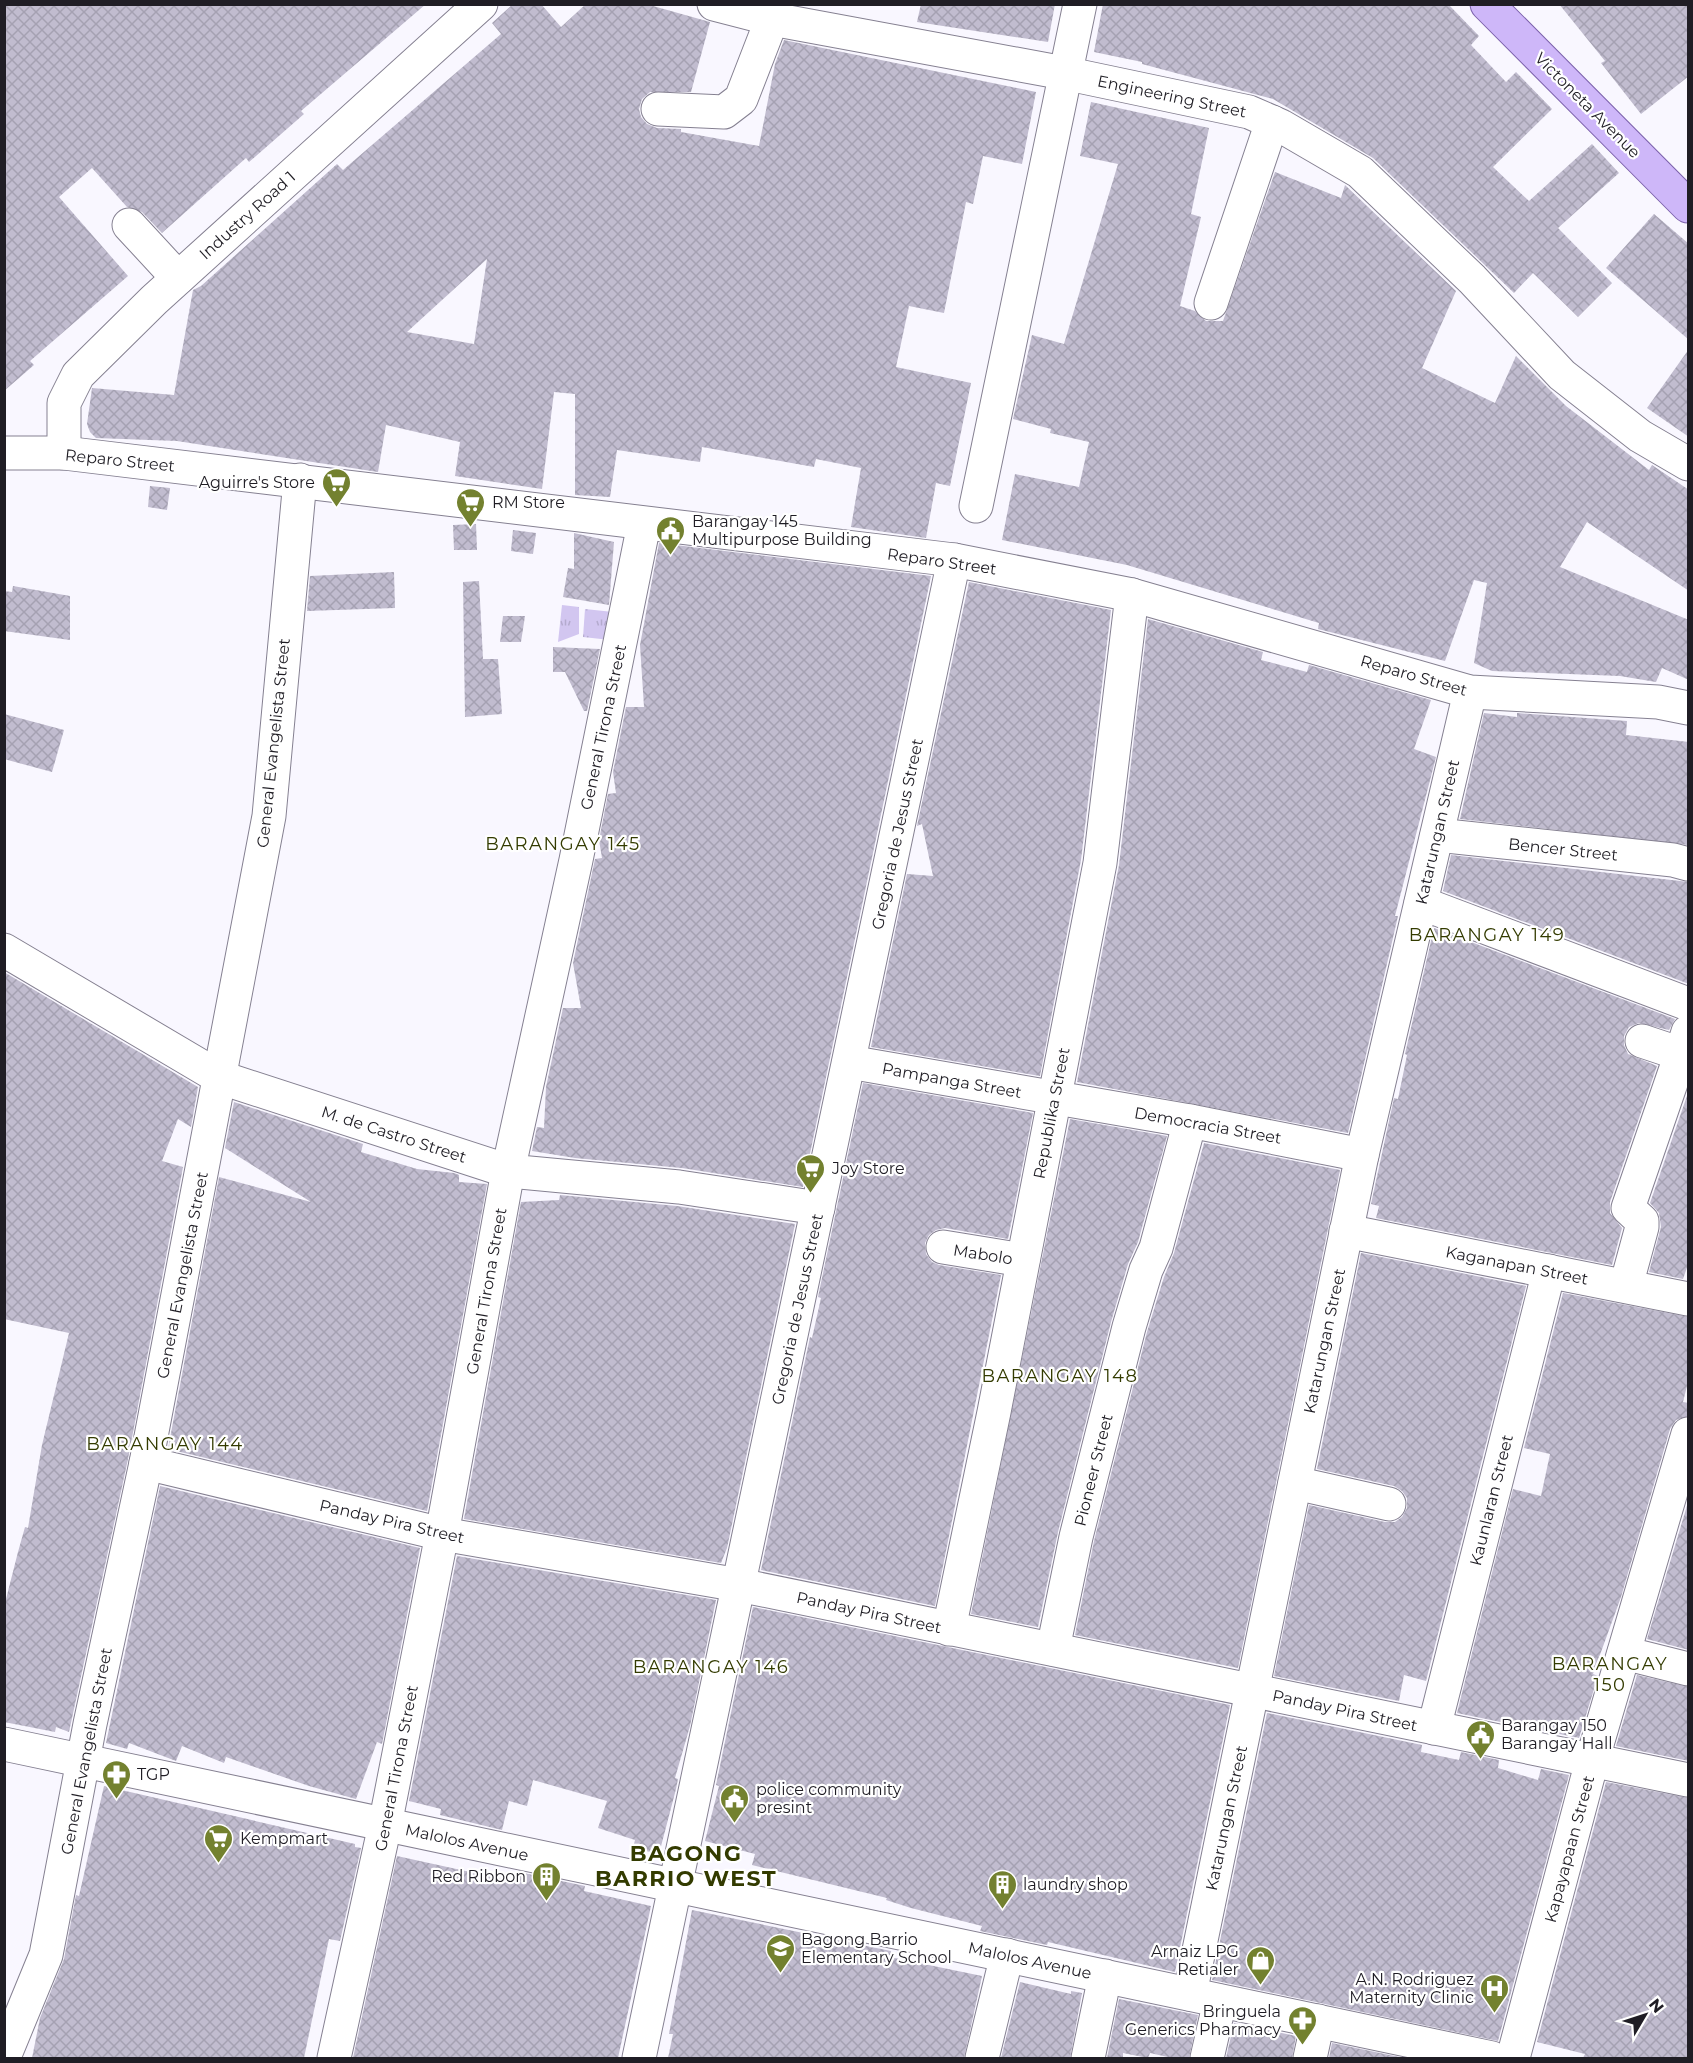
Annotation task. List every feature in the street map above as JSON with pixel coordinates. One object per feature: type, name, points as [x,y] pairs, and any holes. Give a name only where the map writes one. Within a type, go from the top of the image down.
[{"type":"main road","name":"Victoneta Avenue","points":[[1487,4],[1689,206]]},
{"type":"street","name":"Industry Road 1","points":[[64,453],[64,403],[70,385],[78,375],[178,278],[481,4]]},
{"type":"street","name":"Engineering Street","points":[[714,4],[772,19],[1064,73],[1249,112],[1272,122],[1311,142],[1360,172],[1472,279],[1562,375],[1640,436],[1689,464]]},
{"type":"street","points":[[976,506],[1080,4]]},
{"type":"street","points":[[658,109],[724,112],[733,106],[741,99],[772,19]]},
{"type":"street","points":[[1211,303],[1272,122]]},
{"type":"street","points":[[129,225],[178,278]]},
{"type":"street","name":"Reparo Street","points":[[4,453],[64,453],[954,560],[1132,595],[1470,692],[1658,702],[1689,708]]},
{"type":"street","name":"General Evangelista Street","points":[[4,2057],[46,1955],[146,1463],[269,816],[300,480]]},
{"type":"street","name":"General Tirona Street","points":[[334,2058],[385,1825],[442,1534],[508,1171],[576,860],[644,524]]},
{"type":"street","name":"Gregoria de Jesus Street","points":[[639,2058],[954,560]]},
{"type":"street","name":"Republika Street","points":[[949,1629],[1100,863],[1132,595]]},
{"type":"street","name":"Katarungan Street","points":[[1207,2058],[1205,1998],[1252,1691],[1362,1155],[1470,692]]},
{"type":"street","name":"Bencer Street","points":[[1437,836],[1661,859],[1689,864]]},
{"type":"street","points":[[1421,903],[1689,1004]]},
{"type":"street","name":"M. de Castro Street","points":[[4,950],[219,1077],[508,1171],[679,1187],[818,1208]]},
{"type":"street","points":[[1626,1286],[1642,1227],[1642,1221],[1632,1215],[1628,1209],[1685,1043],[1642,1041]]},
{"type":"street","name":"Pampanga Street","points":[[849,1062],[1054,1098]]},
{"type":"street","name":"Democracia Street","points":[[1054,1098],[1190,1121],[1362,1155]]},
{"type":"street","name":"Pioneer Street","points":[[1053,1649],[1076,1537],[1129,1327],[1146,1270],[1156,1248],[1190,1121]]},
{"type":"street","name":"Kaganapan Street","points":[[1346,1231],[1689,1299]]},
{"type":"street","name":"Mabolo","points":[[943,1247],[1023,1260]]},
{"type":"street","name":"Kaunlaran Street","points":[[1434,1728],[1549,1271]]},
{"type":"street","name":"Kapayapaan Street","points":[[1513,2058],[1592,1761],[1689,1434]]},
{"type":"street","name":"Panday Pira Street","points":[[146,1463],[442,1534],[740,1586],[1689,1780]]},
{"type":"street","points":[[1295,1483],[1389,1504]]},
{"type":"street","points":[[1624,1653],[1689,1669]]},
{"type":"street","name":"Malolos Avenue","points":[[4,1744],[1318,2021],[1438,2053],[1492,2058]]},
{"type":"street","points":[[982,2058],[1007,1956]]},
{"type":"street","points":[[1088,2058],[1105,1976]]},
{"type":"street","points":[[1310,2058],[1318,2021]]},
{"type":"green space","points":[[562,605],[579,607],[579,634],[558,642]]},
{"type":"green space","points":[[585,609],[613,612],[610,640],[583,637]]},
{"type":"building","points":[[4,4],[426,4],[301,111],[304,114],[249,162],[246,158],[162,233],[142,212],[127,207],[92,168],[59,197],[128,276],[30,361],[34,365],[4,391]]},
{"type":"building","points":[[513,4],[541,4],[561,27],[586,4],[646,4],[710,22],[691,92],[650,92],[642,99],[639,109],[641,117],[647,124],[657,128],[681,129],[681,132],[759,146],[775,64],[784,40],[1036,92],[1022,164],[983,156],[973,204],[966,202],[944,313],[909,306],[896,367],[971,383],[950,486],[936,483],[926,538],[851,527],[861,468],[816,459],[814,467],[702,447],[700,462],[617,450],[610,497],[575,495],[575,394],[554,392],[542,489],[455,476],[460,442],[386,425],[378,472],[177,441],[96,438],[90,432],[87,424],[92,388],[174,395],[193,290],[201,286],[337,164],[343,170],[501,34],[492,23]],"holes":[[[487,259],[474,344],[407,332]]]},
{"type":"building","points":[[921,4],[1055,4],[1048,42],[917,22]]},
{"type":"building","points":[[1103,4],[1448,4],[1479,36],[1471,45],[1506,82],[1516,72],[1552,109],[1493,167],[1529,201],[1592,144],[1619,173],[1558,228],[1612,283],[1578,317],[1533,273],[1514,293],[1373,158],[1273,99],[1142,64],[1142,62],[1094,52]]},
{"type":"building","points":[[1559,4],[1689,4],[1689,76],[1641,114],[1601,63],[1605,61]]},
{"type":"building","points":[[1091,102],[1209,128],[1191,214],[1201,217],[1180,306],[1195,311],[1206,321],[1223,321],[1275,172],[1341,198],[1345,185],[1456,291],[1422,368],[1495,403],[1516,356],[1566,406],[1649,470],[1652,465],[1689,490],[1689,591],[1587,522],[1560,567],[1689,620],[1689,680],[1662,668],[1656,682],[1620,676],[1492,671],[1474,663],[1487,583],[1474,580],[1445,661],[1318,629],[1319,623],[1127,565],[1002,540],[1015,474],[1079,487],[1089,442],[1050,433],[1051,429],[1013,419],[1032,335],[1064,344],[1118,164],[1080,156]]},
{"type":"building","points":[[1654,214],[1689,244],[1689,340],[1606,268]]},
{"type":"building","points":[[1689,349],[1689,437],[1647,408]]},
{"type":"building","points":[[150,486],[170,488],[167,510],[148,507]]},
{"type":"building","points":[[476,524],[477,550],[454,550],[453,525]]},
{"type":"building","points":[[513,530],[536,533],[533,554],[511,551]]},
{"type":"building","points":[[574,533],[614,542],[609,605],[563,597],[568,568],[574,569]]},
{"type":"building","points":[[659,543],[931,576],[803,1187],[682,1168],[575,1158],[532,1151],[537,1127],[544,1128],[546,1087],[563,1008],[581,1008],[573,963],[595,859],[602,858],[599,840],[608,794],[616,793],[613,772],[626,707],[644,707],[640,645]]},
{"type":"building","points":[[394,572],[395,608],[307,611],[310,576]]},
{"type":"building","points":[[479,581],[483,659],[498,659],[502,714],[465,717],[463,582]]},
{"type":"building","points":[[969,582],[1111,610],[1081,860],[1040,1076],[871,1047],[907,874],[933,876],[922,824],[917,826]]},
{"type":"building","points":[[13,586],[70,596],[70,640],[4,631],[4,591],[12,592]]},
{"type":"building","points":[[503,616],[525,616],[521,642],[500,642]]},
{"type":"building","points":[[1148,619],[1263,652],[1261,660],[1307,672],[1309,665],[1431,700],[1414,749],[1436,757],[1395,916],[1398,916],[1348,1133],[1077,1082],[1119,865]]},
{"type":"building","points":[[553,647],[600,649],[587,711],[584,711],[565,672],[553,672]]},
{"type":"building","points":[[1484,713],[1517,717],[1517,713],[1627,721],[1626,735],[1689,742],[1689,845],[1460,819]]},
{"type":"building","points":[[4,714],[64,730],[52,772],[4,759]]},
{"type":"building","points":[[1451,855],[1689,882],[1689,984],[1443,891]]},
{"type":"building","points":[[1434,928],[1675,1019],[1669,1030],[1639,1023],[1629,1027],[1624,1036],[1624,1045],[1628,1054],[1657,1066],[1610,1202],[1610,1213],[1622,1228],[1612,1265],[1376,1218],[1379,1206],[1371,1204],[1394,1098],[1398,1099],[1407,1055],[1405,1054]]},
{"type":"building","points":[[4,972],[198,1087],[191,1127],[178,1119],[162,1161],[183,1167],[128,1459],[69,1732],[56,1727],[55,1732],[4,1722],[4,1607],[25,1527],[28,1528],[42,1445],[69,1333],[4,1319]]},
{"type":"building","points":[[863,1083],[1033,1113],[1008,1239],[945,1228],[929,1235],[925,1243],[926,1254],[932,1262],[939,1265],[1001,1275],[935,1606],[761,1570],[810,1337],[812,1338],[821,1298],[818,1297]]},
{"type":"building","points":[[1689,1090],[1689,1262],[1683,1279],[1649,1272],[1661,1227],[1659,1213],[1650,1203]]},
{"type":"building","points":[[234,1102],[363,1144],[361,1152],[417,1169],[454,1173],[459,1175],[459,1182],[487,1184],[427,1511],[168,1449],[219,1177],[311,1202],[225,1148]]},
{"type":"building","points":[[1070,1119],[1167,1136],[1138,1242],[1128,1264],[1111,1322],[1058,1532],[1038,1627],[971,1614]]},
{"type":"building","points":[[1204,1143],[1340,1170],[1238,1668],[1075,1635],[1094,1541],[1147,1332],[1174,1253]]},
{"type":"building","points":[[560,1195],[677,1206],[795,1224],[727,1548],[721,1563],[464,1519],[521,1202],[559,1200]]},
{"type":"building","points":[[1361,1253],[1526,1286],[1426,1681],[1404,1675],[1399,1701],[1274,1676],[1309,1505],[1385,1522],[1395,1522],[1402,1517],[1407,1508],[1407,1498],[1394,1486],[1317,1469]]},
{"type":"building","points":[[1563,1293],[1689,1317],[1689,1378],[1683,1402],[1689,1403],[1689,1416],[1676,1420],[1670,1429],[1621,1597],[1593,1674],[1598,1676],[1579,1738],[1457,1713],[1513,1489],[1541,1496],[1550,1454],[1524,1448]]},
{"type":"building","points":[[160,1486],[420,1548],[382,1744],[377,1742],[356,1799],[309,1786],[226,1757],[224,1763],[182,1746],[176,1761],[129,1743],[127,1749],[106,1743]]},
{"type":"building","points":[[1689,1499],[1689,1650],[1647,1639]]},
{"type":"building","points":[[457,1556],[716,1600],[690,1726],[675,1778],[678,1779],[676,1789],[659,1854],[633,1848],[635,1840],[598,1828],[607,1801],[533,1780],[527,1806],[509,1801],[502,1830],[440,1815],[441,1809],[409,1801]]},
{"type":"building","points":[[753,1607],[1230,1705],[1175,1972],[1048,1942],[1047,1945],[980,1931],[982,1926],[911,1908],[886,1900],[887,1898],[752,1865],[755,1854],[705,1841],[719,1786],[716,1785]]},
{"type":"building","points":[[1637,1675],[1689,1687],[1689,1761],[1616,1746]]},
{"type":"building","points":[[1267,1713],[1422,1745],[1421,1752],[1459,1760],[1461,1752],[1499,1760],[1498,1768],[1538,1780],[1541,1769],[1569,1775],[1498,2041],[1212,1980]]},
{"type":"building","points":[[1606,1782],[1689,1798],[1689,2058],[1583,2058],[1585,2054],[1537,2042]]},
{"type":"building","points":[[104,1786],[355,1844],[355,1847],[361,1848],[340,1941],[329,1939],[304,2058],[32,2058],[40,2018],[64,1959],[76,1895],[79,1896]]},
{"type":"building","points":[[397,1856],[516,1882],[519,1872],[585,1886],[584,1891],[651,1906],[618,2058],[353,2058]]},
{"type":"building","name":"Bagong Barrio Elementary School","points":[[692,1910],[891,1951],[890,1957],[982,1976],[964,2058],[668,2058],[673,2034],[669,2034]]},
{"type":"building","points":[[1020,1982],[1071,1994],[1071,1991],[1082,1993],[1070,2058],[1001,2058]]},
{"type":"building","points":[[1119,1999],[1198,2015],[1189,2058],[1172,2058],[1150,2053],[1148,2058],[1123,2053],[1123,2058],[1107,2058]]},
{"type":"building","points":[[1234,2023],[1296,2036],[1292,2058],[1226,2058]]},
{"type":"building","points":[[1332,2043],[1404,2058],[1329,2058]]},
{"type":"place","name":"Aguirre's Store","points":[[336,508]]},
{"type":"place","name":"RM Store","points":[[471,528]]},
{"type":"place","name":"Barangay 145 Multipurpose Building","points":[[671,556]]},
{"type":"place","name":"Joy Store","points":[[811,1194]]},
{"type":"place","name":"Barangay 150 Barangay Hall","points":[[1480,1760]]},
{"type":"place","name":"TGP","points":[[116,1800]]},
{"type":"place","name":"police community presint","points":[[735,1824]]},
{"type":"place","name":"Kempmart","points":[[219,1864]]},
{"type":"place","name":"Red Ribbon","points":[[547,1902]]},
{"type":"place","name":"laundry shop","points":[[1002,1910]]},
{"type":"place","name":"Bagong Barrio Elementary School","points":[[780,1974]]},
{"type":"place","name":"Arnaiz LPG Retialer","points":[[1260,1986]]},
{"type":"place","name":"A.N. Rodriguez Maternity Clinic","points":[[1495,2014]]},
{"type":"place","name":"Bringuela Generics Pharmacy","points":[[1302,2046]]},
{"type":"district","name":"BARANGAY 145","points":[[563,844]]},
{"type":"district","name":"BARANGAY 149","points":[[1487,935]]},
{"type":"district","name":"BARANGAY 148","points":[[1060,1376]]},
{"type":"district","name":"BARANGAY 144","points":[[165,1444]]},
{"type":"district","name":"BARANGAY 146","points":[[711,1667]]},
{"type":"district","name":"BARANGAY 150","points":[[1610,1674]]},
{"type":"district","name":"BAGONG BARRIO WEST","points":[[686,1866]]}]
